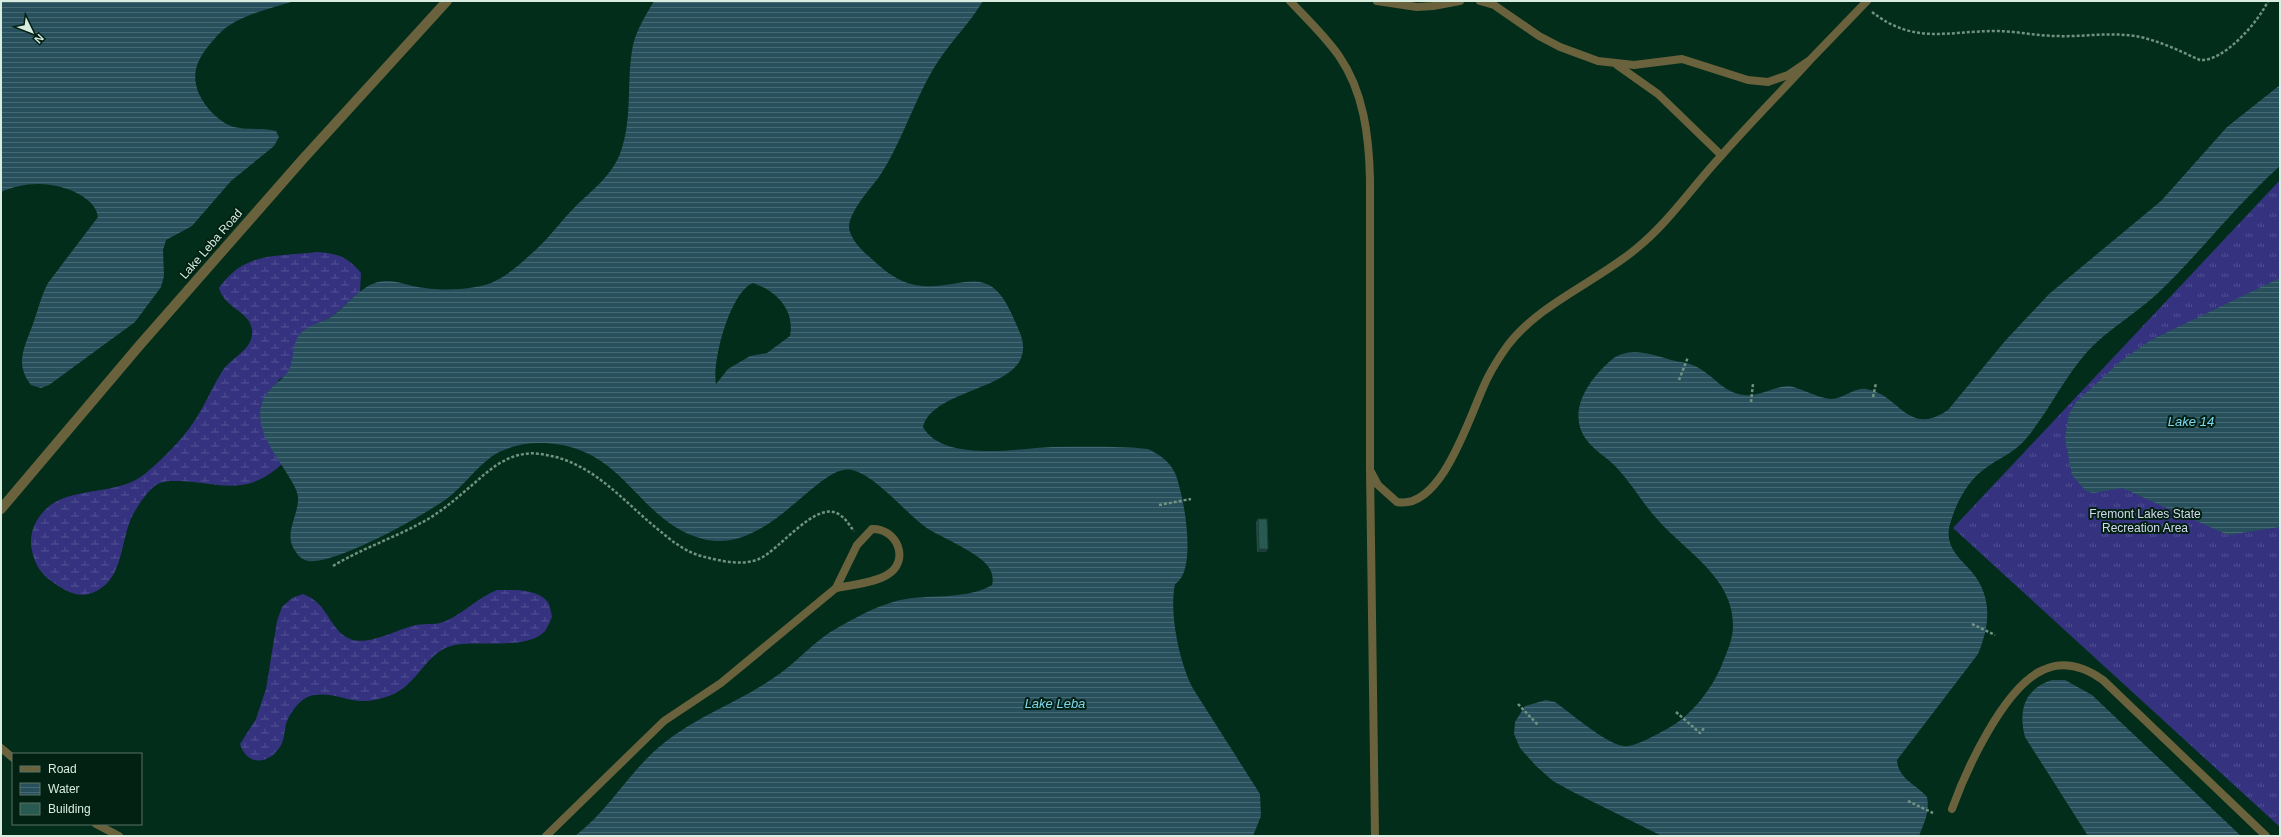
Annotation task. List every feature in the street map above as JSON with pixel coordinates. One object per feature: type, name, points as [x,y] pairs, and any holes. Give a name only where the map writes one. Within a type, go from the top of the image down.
[{"type":"street","name":"Lake Leba Road","points":[[1,508],[139,346],[257,212],[447,1]]},
{"type":"lane","points":[[1290,1],[1324,38],[1347,69],[1359,98],[1366,123],[1370,179],[1370,469],[1376,836]]},
{"type":"lane","points":[[1377,1],[1417,7],[1460,1]]},
{"type":"lane","points":[[1480,1],[1494,5],[1539,36],[1560,47],[1581,56],[1617,65],[1634,65],[1682,59],[1748,80],[1768,82],[1788,75],[1810,60]]},
{"type":"lane","points":[[1370,469],[1378,485],[1396,502],[1411,502],[1433,486],[1448,465],[1461,442],[1487,379],[1510,343],[1534,320],[1587,281],[1637,248],[1658,228],[1721,155],[1865,3]]},
{"type":"lane","points":[[1617,65],[1658,94],[1721,155]]},
{"type":"lane","points":[[546,836],[664,721],[721,683],[836,588],[860,540],[872,529],[879,529],[889,534],[898,545],[900,554],[896,566],[887,575],[836,588]]},
{"type":"lane","points":[[1952,809],[1972,761],[2009,700],[2030,677],[2043,670],[2071,665],[2084,668],[2103,680],[2266,836]]},
{"type":"lane","points":[[1,748],[12,757]]},
{"type":"lane","points":[[98,825],[119,836]]},
{"type":"path","points":[[1865,3],[1886,23],[1909,31],[1963,34],[1999,31],[2042,36],[2075,37],[2127,35],[2156,41],[2200,60],[2208,61],[2221,54],[2250,28],[2268,1]]},
{"type":"path","points":[[1679,380],[1688,357]]},
{"type":"path","points":[[1873,397],[1876,383]]},
{"type":"path","points":[[1751,402],[1753,384]]},
{"type":"path","points":[[333,566],[351,555],[418,525],[437,514],[500,463],[526,454],[565,460],[598,477],[669,538],[689,551],[702,556],[743,562],[758,560],[778,547],[817,514],[825,511],[839,514],[860,540]]},
{"type":"path","points":[[1159,505],[1191,499]]},
{"type":"path","points":[[1972,624],[1995,635]]},
{"type":"path","points":[[1518,704],[1538,726]]},
{"type":"path","points":[[1676,712],[1700,733],[1705,727]]},
{"type":"path","points":[[1908,801],[1933,812]]},
{"type":"green space","name":"Fremont Lakes State Recreation Area","points":[[2280,180],[2280,827],[1953,528]]},
{"type":"green space","points":[[317,252],[330,253],[342,257],[351,263],[361,273],[360,292],[334,315],[320,323],[287,375],[278,380],[269,444],[282,464],[257,481],[234,486],[181,481],[159,483],[148,492],[134,512],[115,572],[102,588],[89,594],[76,594],[67,591],[48,579],[37,566],[32,551],[31,542],[32,532],[36,522],[46,509],[58,501],[72,495],[118,487],[133,481],[146,473],[169,452],[195,421],[223,370],[246,348],[250,342],[252,330],[247,318],[226,301],[219,288],[229,276],[240,267],[251,262],[275,256]]},
{"type":"green space","points":[[497,590],[531,592],[543,597],[548,602],[552,617],[545,631],[536,637],[525,641],[498,644],[470,644],[448,647],[432,658],[404,688],[383,698],[370,701],[359,701],[321,694],[310,696],[298,704],[292,712],[285,727],[282,744],[275,753],[264,760],[258,760],[248,756],[243,751],[240,744],[256,719],[266,689],[277,621],[282,607],[292,598],[303,594],[311,598],[319,604],[338,630],[348,638],[364,641],[382,637],[416,625],[444,622],[484,596]]},
{"type":"water","points":[[1,1],[295,1],[247,16],[229,25],[206,49],[199,60],[195,76],[199,94],[212,113],[221,121],[236,127],[276,131],[279,137],[274,146],[231,181],[192,226],[166,240],[163,250],[164,276],[161,287],[135,322],[49,385],[41,388],[31,385],[23,370],[22,362],[24,347],[41,298],[48,283],[98,217],[90,202],[83,196],[64,188],[45,184],[32,184],[19,186],[1,192]]},
{"type":"water","name":"Lake Leba","points":[[654,1],[983,1],[937,63],[895,149],[879,177],[854,211],[849,226],[850,232],[857,244],[867,255],[888,273],[909,284],[931,286],[971,282],[983,283],[993,288],[1003,299],[1020,333],[1023,350],[1018,363],[1008,374],[993,382],[958,396],[930,414],[923,427],[933,438],[947,445],[983,451],[1053,447],[1113,447],[1148,449],[1164,459],[1173,469],[1179,484],[1187,532],[1186,564],[1182,576],[1175,584],[1173,596],[1174,622],[1179,650],[1192,687],[1260,794],[1261,816],[1253,836],[575,836],[597,816],[647,758],[671,737],[772,679],[830,632],[863,614],[888,603],[906,599],[961,595],[972,593],[992,585],[993,577],[991,570],[980,558],[933,532],[915,519],[880,486],[861,473],[852,470],[839,471],[824,480],[770,523],[749,534],[727,541],[703,539],[680,530],[661,516],[611,468],[591,455],[567,446],[538,443],[526,444],[507,449],[491,457],[449,497],[438,505],[380,537],[339,555],[322,560],[307,561],[297,554],[292,546],[291,532],[298,504],[298,497],[293,483],[266,439],[260,420],[260,410],[263,400],[289,370],[296,340],[302,332],[309,327],[331,317],[369,285],[377,282],[390,281],[433,289],[472,288],[490,283],[506,275],[536,250],[575,207],[601,182],[617,160],[625,138],[627,125],[633,45],[639,28]],"holes":[[[753,283],[777,296],[787,310],[790,318],[790,336],[767,353],[750,356],[728,369],[716,384],[715,373],[720,344],[730,313],[737,299],[745,289]]]},
{"type":"water","points":[[2280,85],[2280,166],[2248,197],[2158,293],[2104,336],[2087,352],[2070,373],[2041,419],[2024,441],[1976,476],[1965,490],[1956,506],[1950,524],[1950,543],[1959,558],[1971,571],[1981,586],[1986,603],[1986,629],[1978,654],[1897,760],[1898,767],[1904,777],[1927,797],[1927,813],[1919,836],[1662,836],[1553,781],[1536,766],[1520,748],[1514,734],[1515,722],[1525,706],[1546,700],[1555,702],[1591,729],[1612,742],[1628,746],[1638,743],[1676,724],[1692,710],[1712,685],[1731,642],[1733,626],[1731,609],[1726,594],[1717,580],[1694,555],[1669,532],[1647,507],[1622,474],[1590,444],[1583,434],[1579,423],[1581,401],[1592,381],[1608,363],[1615,357],[1622,354],[1638,352],[1655,355],[1694,366],[1725,388],[1737,394],[1744,395],[1756,394],[1784,386],[1790,386],[1831,399],[1858,390],[1866,389],[1878,392],[1913,417],[1923,419],[1934,417],[1948,410],[2005,341],[2049,294],[2161,201],[2227,127]]},
{"type":"water","name":"Lake 14","points":[[2280,278],[2280,527],[2228,535],[2122,488],[2093,493],[2086,491],[2072,475],[2065,438],[2069,414],[2076,402],[2122,360],[2151,340]]},
{"type":"water","points":[[2052,680],[2065,680],[2092,695],[2241,836],[2088,836],[2025,737],[2022,718],[2025,702],[2035,689]]},
{"type":"building","points":[[1258,519],[1267,519],[1268,549],[1259,549]]}]
